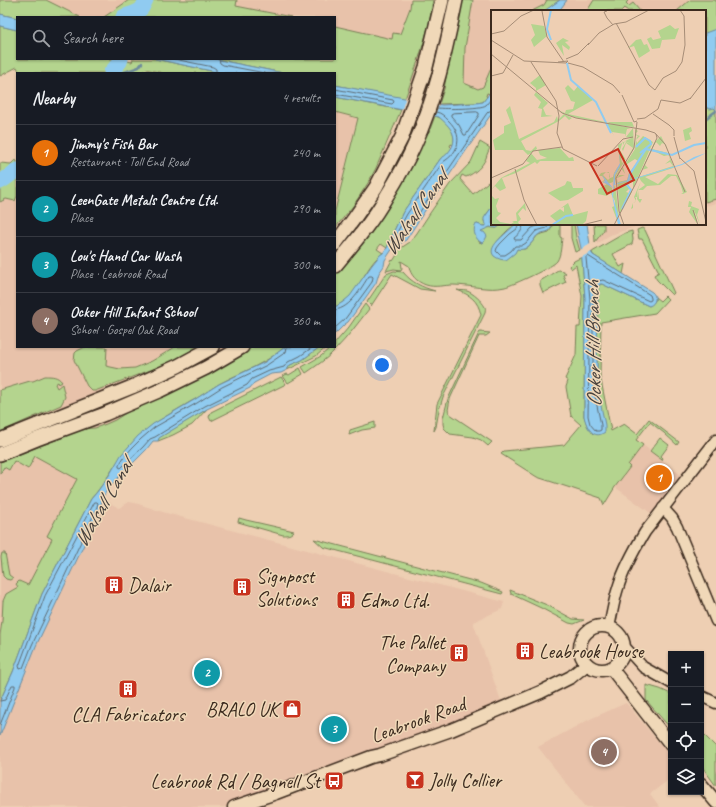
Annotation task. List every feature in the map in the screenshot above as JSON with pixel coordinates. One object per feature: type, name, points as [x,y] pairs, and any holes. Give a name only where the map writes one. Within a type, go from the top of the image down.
[{"type":"highway","points":[[336,243],[354,220],[376,187],[402,137],[426,67],[442,0]]},
{"type":"highway","points":[[336,265],[386,198],[414,146],[432,96],[443,58],[456,0]]},
{"type":"highway","points":[[0,440],[172,369],[211,348]]},
{"type":"highway","points":[[0,454],[131,403],[201,371],[240,348]]},
{"type":"main road","points":[[601,626],[609,627],[616,631],[621,638],[624,646],[621,656],[618,662],[611,668],[606,670],[596,669],[587,664],[582,657],[580,648],[582,639],[586,632],[593,628],[601,626]]},
{"type":"main road","name":"Leabrook Road","points":[[234,807],[276,793],[371,757],[451,730],[572,678],[587,664]]},
{"type":"main road","points":[[611,668],[668,741]]},
{"type":"main road","points":[[704,788],[716,802]]},
{"type":"street","points":[[609,627],[617,589],[626,565],[644,532],[716,440]]},
{"type":"street","points":[[663,508],[677,526],[716,621]]},
{"type":"street","points":[[624,646],[643,667],[668,681]]},
{"type":"street","points":[[704,697],[716,703]]},
{"type":"shaded area","points":[[0,0],[716,0],[716,203],[706,206],[706,10],[491,10],[491,103],[474,126],[336,91],[336,72],[244,72],[188,60],[336,60],[336,16],[16,16],[16,24],[0,20]]},
{"type":"shaded area","points":[[336,112],[358,118],[336,207]]},
{"type":"shaded area","points":[[4,192],[16,196],[16,348],[307,348],[217,396],[128,456],[101,498],[119,508],[129,502],[135,503],[166,513],[504,602],[502,609],[473,622],[500,698],[505,707],[234,807],[0,807],[0,195]]},
{"type":"shaded area","points":[[594,225],[642,225],[610,235],[597,244]]},
{"type":"shaded area","points":[[643,445],[686,479],[656,517],[615,487],[630,467],[628,465]]},
{"type":"shaded area","points":[[626,703],[668,753],[668,780],[650,794],[660,807],[585,807],[538,747],[588,720]]},
{"type":"green space","points":[[0,0],[46,0],[78,16],[16,16],[16,18],[0,14]]},
{"type":"green space","points":[[129,0],[237,0],[236,6],[286,16],[105,16]]},
{"type":"green space","points":[[411,0],[433,0],[429,24],[405,99],[336,85],[336,72],[278,72],[219,60],[336,60],[336,26],[392,39],[393,33],[400,34],[410,8]]},
{"type":"green space","points":[[460,0],[473,0],[465,48],[464,83],[478,89],[483,87],[491,68],[491,92],[490,94],[487,93],[487,97],[483,102],[439,104],[444,89]]},
{"type":"green space","points":[[547,0],[560,0],[548,10],[534,10],[544,5]]},
{"type":"green space","points":[[594,0],[629,0],[626,3],[629,6],[633,3],[639,10],[627,10],[624,8],[622,10],[588,10]]},
{"type":"green space","points":[[690,0],[716,0],[716,32],[706,36],[706,10],[678,10]]},
{"type":"green space","points":[[0,26],[16,30],[16,60],[121,60],[132,62],[133,60],[160,60],[216,72],[159,72],[146,69],[142,72],[20,72],[17,67],[0,76]]},
{"type":"green space","points":[[336,97],[401,110],[368,183],[353,206],[336,227],[336,207],[358,118],[336,112]]},
{"type":"green space","points":[[706,101],[716,110],[716,199],[706,202]]},
{"type":"green space","points":[[435,116],[439,117],[450,127],[454,136],[453,145],[451,144],[450,146],[452,148],[446,156],[441,158],[403,212],[387,248],[381,244],[377,249],[383,253],[374,261],[351,296],[336,306],[336,274],[372,230],[425,135],[429,132]]},
{"type":"green space","points":[[480,142],[490,148],[480,167],[466,177],[462,175],[460,179],[473,194],[491,180],[491,208],[484,221],[486,226],[477,224],[479,242],[484,242],[481,231],[485,228],[497,228],[501,225],[514,225],[497,242],[517,249],[525,249],[538,235],[549,232],[552,225],[560,225],[560,237],[562,238],[560,253],[557,261],[532,276],[509,286],[499,288],[459,285],[429,286],[414,278],[409,266],[401,261],[401,270],[394,269],[386,271],[392,260],[393,261],[397,255],[395,253],[410,242],[450,184],[471,162]]},
{"type":"green space","points":[[16,160],[16,198],[15,201],[6,199],[0,202],[0,163],[11,164]]},
{"type":"green space","points":[[571,225],[574,225],[580,250],[575,252],[571,238]]},
{"type":"green space","points":[[594,225],[604,225],[604,230],[595,242]]},
{"type":"green space","points":[[642,228],[645,230],[674,293],[672,295],[654,275],[659,272],[642,239],[639,239],[637,230]]},
{"type":"green space","points":[[632,231],[632,244],[613,254],[620,267],[625,264],[623,274],[593,255],[592,252],[625,233]]},
{"type":"green space","points":[[582,257],[585,298],[584,416],[587,425],[593,434],[599,395],[597,375],[598,288],[600,284],[649,306],[655,301],[655,297],[660,301],[665,296],[668,299],[655,313],[601,322],[600,375],[611,431],[624,424],[637,434],[649,419],[679,442],[677,445],[650,422],[636,440],[643,445],[628,465],[630,467],[604,505],[601,498],[537,477],[501,454],[504,451],[564,445],[581,425],[571,416],[566,387],[568,381],[565,379],[576,355],[577,327],[580,327],[582,296],[576,265],[571,269],[569,266],[574,261]]},
{"type":"green space","points":[[558,270],[566,273],[563,275],[566,282],[543,293],[540,281]]},
{"type":"green space","points":[[394,271],[403,272],[418,284],[435,291],[420,289],[392,274],[371,306],[367,302],[386,274]]},
{"type":"green space","points":[[457,290],[467,291],[475,295],[485,307],[485,313],[443,397],[434,431],[437,404],[481,315],[476,302],[466,294]]},
{"type":"green space","points":[[365,304],[369,309],[336,348],[336,342],[349,327]]},
{"type":"green space","points":[[480,332],[490,333],[486,336],[479,336],[450,399],[448,410],[450,414],[492,442],[488,446],[481,440],[473,437],[450,434],[444,428],[443,424],[448,399]]},
{"type":"green space","points":[[83,348],[107,348],[106,366],[120,369],[135,368],[152,361],[173,348],[196,348],[161,366],[95,391],[92,391],[87,386],[74,360],[75,353]]},
{"type":"green space","points":[[250,348],[284,348],[265,361],[219,384],[157,422],[132,443],[91,499],[42,594],[13,672],[0,701],[0,635],[3,601],[6,594],[18,587],[16,584],[19,581],[28,585],[52,539],[47,536],[77,479],[35,456],[28,469],[14,461],[9,470],[4,467],[0,474],[0,462],[66,436],[65,433],[75,429],[95,428],[106,424],[132,409],[219,368]]},
{"type":"green space","points":[[319,348],[326,348],[316,356],[287,370],[290,365],[302,360]]},
{"type":"green space","points":[[330,348],[336,348],[306,373],[302,367],[321,356]]},
{"type":"green space","points":[[300,368],[303,374],[288,383],[283,376],[287,374],[289,375]]},
{"type":"green space","points":[[45,376],[57,377],[62,382],[55,384],[57,388],[62,384],[65,397],[61,405],[0,432],[0,390],[33,381]]},
{"type":"green space","points":[[281,377],[286,384],[211,421],[209,417],[211,412]]},
{"type":"green space","points":[[207,409],[192,425],[158,441],[158,438]]},
{"type":"green space","points":[[375,422],[375,428],[362,430],[349,435],[350,430]]},
{"type":"green space","points":[[660,438],[669,445],[661,456],[663,458],[662,460],[650,451]]},
{"type":"green space","points":[[239,518],[294,531],[290,534],[283,535],[238,522]]},
{"type":"green space","points":[[314,539],[481,583],[503,592],[502,594],[323,547]]},
{"type":"green space","points":[[2,553],[5,553],[9,575],[13,578],[10,580],[3,576]]},
{"type":"green space","points":[[510,590],[547,605],[573,619],[584,620],[574,624],[569,623],[511,594]]},
{"type":"green space","points":[[646,685],[668,693],[668,726],[646,700]]},
{"type":"green space","points":[[704,735],[716,747],[716,786],[704,769]]},
{"type":"water","points":[[560,0],[567,0],[560,10],[545,10]]},
{"type":"water","points":[[0,14],[16,18],[16,30],[0,26]]},
{"type":"water","points":[[716,29],[716,110],[714,108],[710,109],[706,107],[706,33]]},
{"type":"water","points":[[160,60],[219,60],[278,72],[216,72]]},
{"type":"water","name":"Walsall Canal","points":[[336,85],[442,105],[483,102],[491,91],[491,114],[406,240],[393,248],[385,260],[384,266],[379,273],[376,283],[348,322],[336,333],[336,306],[350,296],[372,265],[387,248],[403,212],[441,158],[450,151],[452,147],[454,142],[453,134],[449,127],[439,117],[336,97]]},
{"type":"water","points":[[491,208],[491,225],[501,225],[497,228],[490,227],[481,231],[487,236],[482,243],[475,235],[474,230],[475,225],[477,224],[486,226],[484,218]]},
{"type":"water","points":[[514,225],[552,225],[549,231],[537,235],[527,248],[517,249],[515,253],[506,260],[497,258],[492,252],[493,248],[496,243]]},
{"type":"water","name":"Ocker Hill Branch","points":[[576,225],[587,225],[591,252],[593,255],[652,292],[655,298],[653,304],[649,306],[602,284],[600,284],[598,288],[597,375],[605,432],[597,435],[588,428],[584,416],[585,298],[581,248]]},
{"type":"water","points":[[284,348],[319,348],[302,360],[290,365],[287,370],[281,373],[271,374],[254,383],[250,388],[207,409],[159,438],[158,441],[153,441],[107,490],[102,499],[100,511],[36,646],[0,736],[0,701],[13,672],[42,594],[91,499],[110,474],[121,455],[138,436],[153,424],[219,384],[265,362]]},
{"type":"pier","points":[[406,96],[440,102],[434,118],[401,112]]},
{"type":"pier","points":[[592,243],[593,251],[580,258],[580,250]]},
{"type":"waterway","points":[[125,16],[142,9],[146,0]]},
{"type":"waterway","points":[[111,72],[121,60]]},
{"type":"waterway","points":[[125,72],[139,67],[142,63]]},
{"type":"waterway","points":[[706,118],[716,111]]},
{"type":"waterway","points":[[0,182],[16,171]]},
{"type":"place","name":"Jimmy's Fish Bar","points":[[659,478]]},
{"type":"place","name":"Dalair","points":[[114,585]]},
{"type":"place","name":"Signpost Solutions","points":[[242,587]]},
{"type":"place","name":"Edmo Ltd.","points":[[346,600]]},
{"type":"place","name":"Leabrook House","points":[[525,651]]},
{"type":"place","name":"The Pallet Company","points":[[459,653]]},
{"type":"place","name":"LeenGate Metals Centre Ltd.","points":[[207,673]]},
{"type":"place","name":"CLA Fabricators","points":[[128,689]]},
{"type":"place","name":"BRALO UK","points":[[292,709]]},
{"type":"place","name":"Lou's Hand Car Wash","points":[[334,729]]},
{"type":"place","name":"Ocker Hill Infant School","points":[[604,752]]},
{"type":"place","name":"Jolly Collier","points":[[415,780]]},
{"type":"place","name":"Leabrook Rd / Bagnell St","points":[[334,781]]}]
